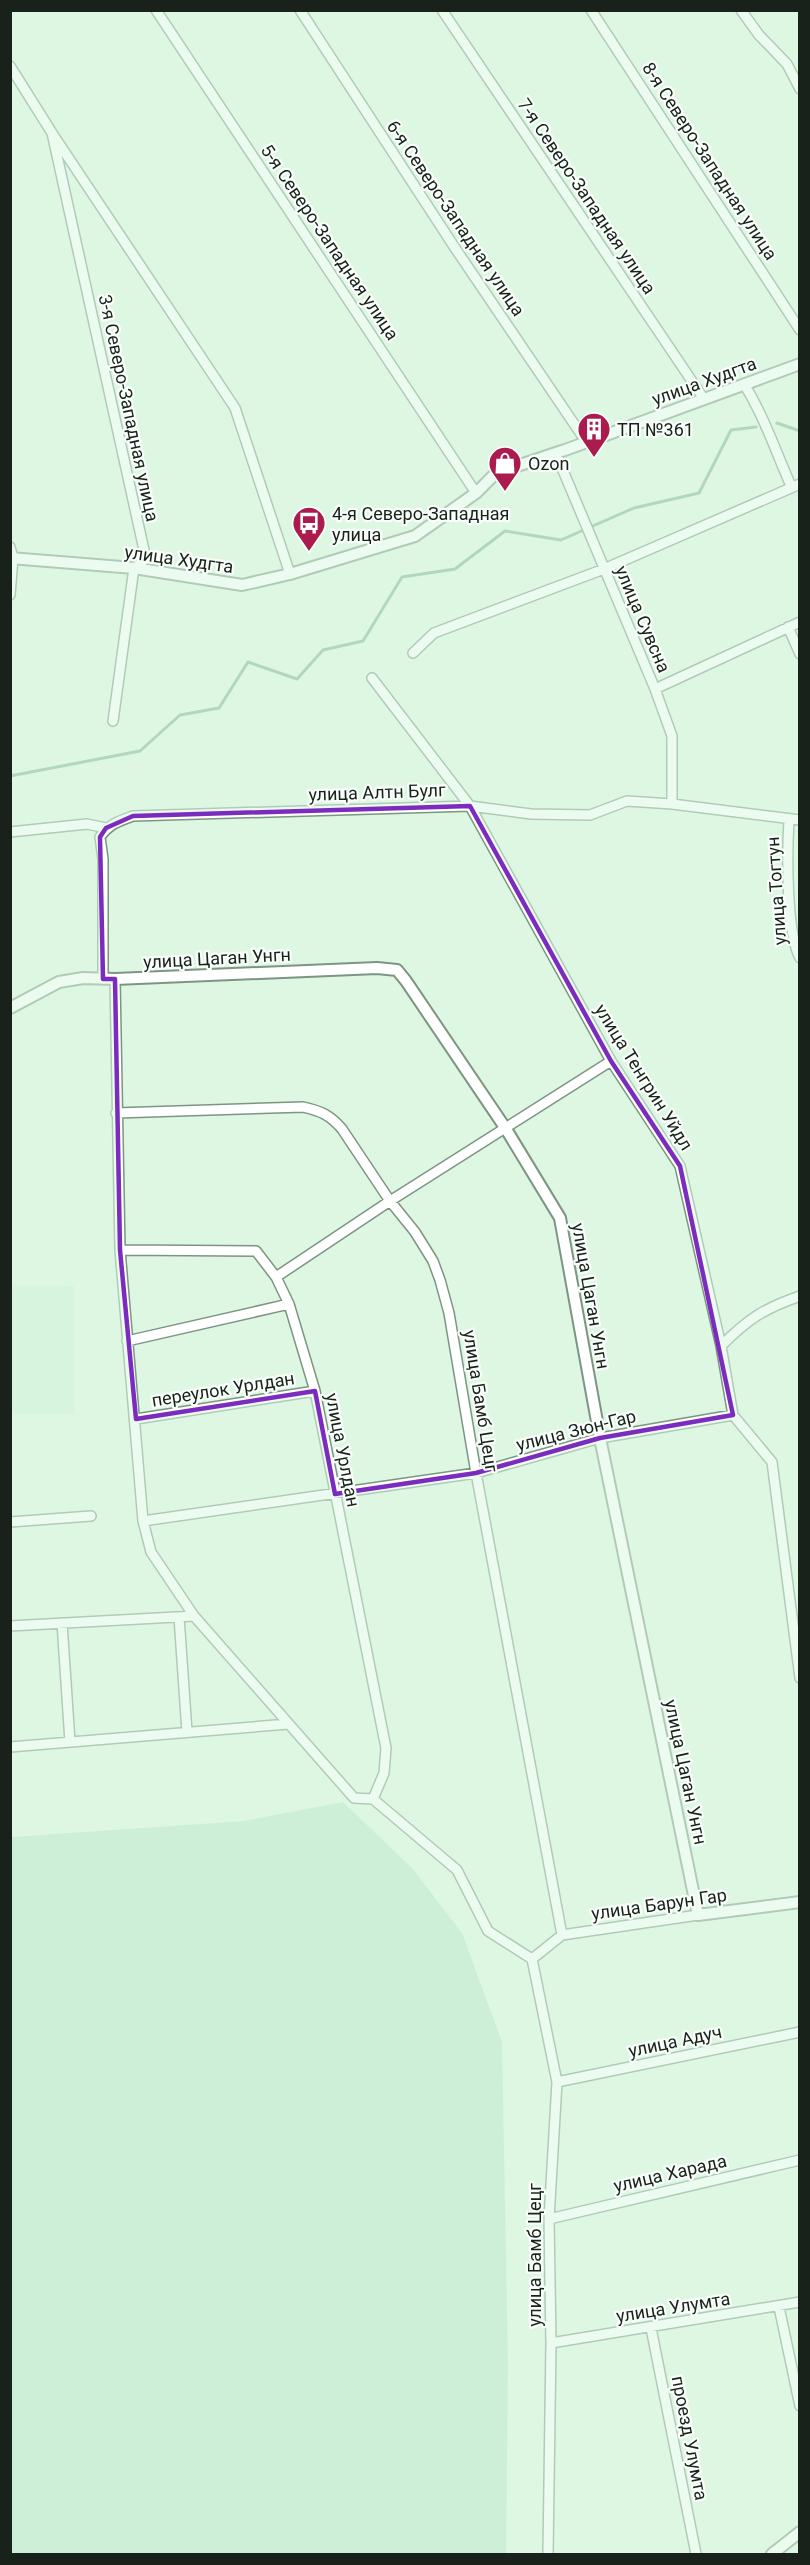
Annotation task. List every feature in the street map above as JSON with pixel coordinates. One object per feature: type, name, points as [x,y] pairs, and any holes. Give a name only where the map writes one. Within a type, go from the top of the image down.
[{"type":"street","name":"5-я Северо-Западная улица","points":[[156,10],[476,493]]},
{"type":"street","name":"6-я Северо-Западная улица","points":[[300,10],[453,245],[587,442]]},
{"type":"street","name":"7-я Северо-Западная улица","points":[[442,10],[704,399]]},
{"type":"street","name":"8-я Северо-Западная улица","points":[[591,10],[800,330]]},
{"type":"street","points":[[741,10],[759,35],[787,64],[800,89]]},
{"type":"street","points":[[10,66],[235,408],[290,574]]},
{"type":"street","name":"3-я Северо-Западная улица","points":[[52,133],[146,559],[134,568],[113,721]]},
{"type":"street","name":"улица Худгта","points":[[11,555],[134,568],[242,585],[290,574],[415,536],[476,493],[496,473],[800,364]]},
{"type":"street","points":[[412,653],[434,633],[604,569],[796,485],[767,434],[761,412],[744,384]]},
{"type":"street","name":"улица Сувсна","points":[[554,454],[559,461],[655,689],[672,736],[672,804]]},
{"type":"street","points":[[10,595],[11,555]]},
{"type":"street","points":[[655,689],[800,622]]},
{"type":"street","points":[[788,627],[800,654]]},
{"type":"street","name":"улица Тенгрин Уйдл","points":[[372,678],[470,806],[611,1060],[680,1166],[721,1346],[733,1415],[772,1462],[800,1678]]},
{"type":"street","name":"улица Алтн Булг","points":[[106,828],[117,821],[133,816],[470,806],[531,814],[590,815],[627,801],[672,804],[800,820]]},
{"type":"street","name":"улица Тогтун","points":[[789,820],[786,851],[791,914],[800,958]]},
{"type":"street","points":[[10,832],[87,824],[106,828],[100,837],[103,859],[103,979]]},
{"type":"street","name":"улица Цаган Унгн","points":[[10,1008],[59,982],[83,978],[115,979],[352,968],[397,970],[406,981],[506,1129],[560,1218],[600,1438],[698,1915]]},
{"type":"street","points":[[115,979],[120,1250],[143,1521],[152,1552],[194,1616],[354,1798],[373,1799],[457,1870],[488,1931],[532,1959],[562,1935]]},
{"type":"street","points":[[276,1277],[390,1200],[506,1129],[611,1060]]},
{"type":"street","name":"улица Бамб Цецг","points":[[116,1113],[303,1107],[321,1111],[342,1129],[433,1261],[449,1313],[476,1473],[562,1935]]},
{"type":"street","name":"улица Урлдан","points":[[120,1250],[256,1251],[276,1277],[289,1304],[315,1391],[386,1748],[384,1773],[373,1799]]},
{"type":"street","points":[[721,1346],[746,1321],[769,1307],[800,1296]]},
{"type":"street","points":[[127,1341],[289,1304]]},
{"type":"street","name":"переулок Урлдан","points":[[136,1419],[315,1391]]},
{"type":"street","name":"улица Зюн-Гар","points":[[143,1521],[476,1473],[600,1438],[733,1415]]},
{"type":"street","points":[[10,1522],[91,1516]]},
{"type":"street","points":[[10,1626],[194,1616]]},
{"type":"street","points":[[179,1617],[187,1732]]},
{"type":"street","points":[[62,1623],[70,1742]]},
{"type":"street","points":[[10,1747],[288,1724]]},
{"type":"street","name":"улица Барун Гар","points":[[562,1935],[800,1902]]},
{"type":"street","name":"улица Бамб Цецг","points":[[532,1959],[557,2082],[549,2219],[551,2343],[548,2554]]},
{"type":"street","name":"улица Адуч","points":[[557,2082],[800,2032]]},
{"type":"street","name":"улица Харада","points":[[549,2219],[800,2160]]},
{"type":"street","name":"улица Улумта","points":[[551,2343],[800,2302]]},
{"type":"street","points":[[779,2307],[800,2406]]},
{"type":"street","name":"проезд Улумта","points":[[651,2328],[696,2554]]},
{"type":"street","points":[[772,2554],[800,2532]]},
{"type":"highlighted area","points":[[470,806],[611,1061],[680,1166],[733,1415],[600,1438],[476,1473],[335,1494],[315,1391],[136,1419],[120,1250],[115,979],[103,979],[100,837],[106,828],[133,816]]},
{"type":"shaded area","points":[[11,1285],[74,1286],[74,1414],[11,1413]]},
{"type":"shaded area","points":[[343,1802],[412,1868],[462,1933],[502,2042],[508,2366],[506,2554],[11,2554],[11,1837],[244,1821]]},
{"type":"waterway","points":[[777,423],[800,431]]},
{"type":"waterway","points":[[10,776],[140,751],[180,715],[219,708],[248,662],[297,679],[323,650],[363,641],[402,577],[455,569],[505,531],[561,540],[634,508],[699,493],[731,430],[756,427]]},
{"type":"place","name":"ТП №361","points":[[594,458]]},
{"type":"place","name":"Ozon","points":[[505,492]]},
{"type":"place","name":"4-я Северо-Западная улица","points":[[309,552]]}]
